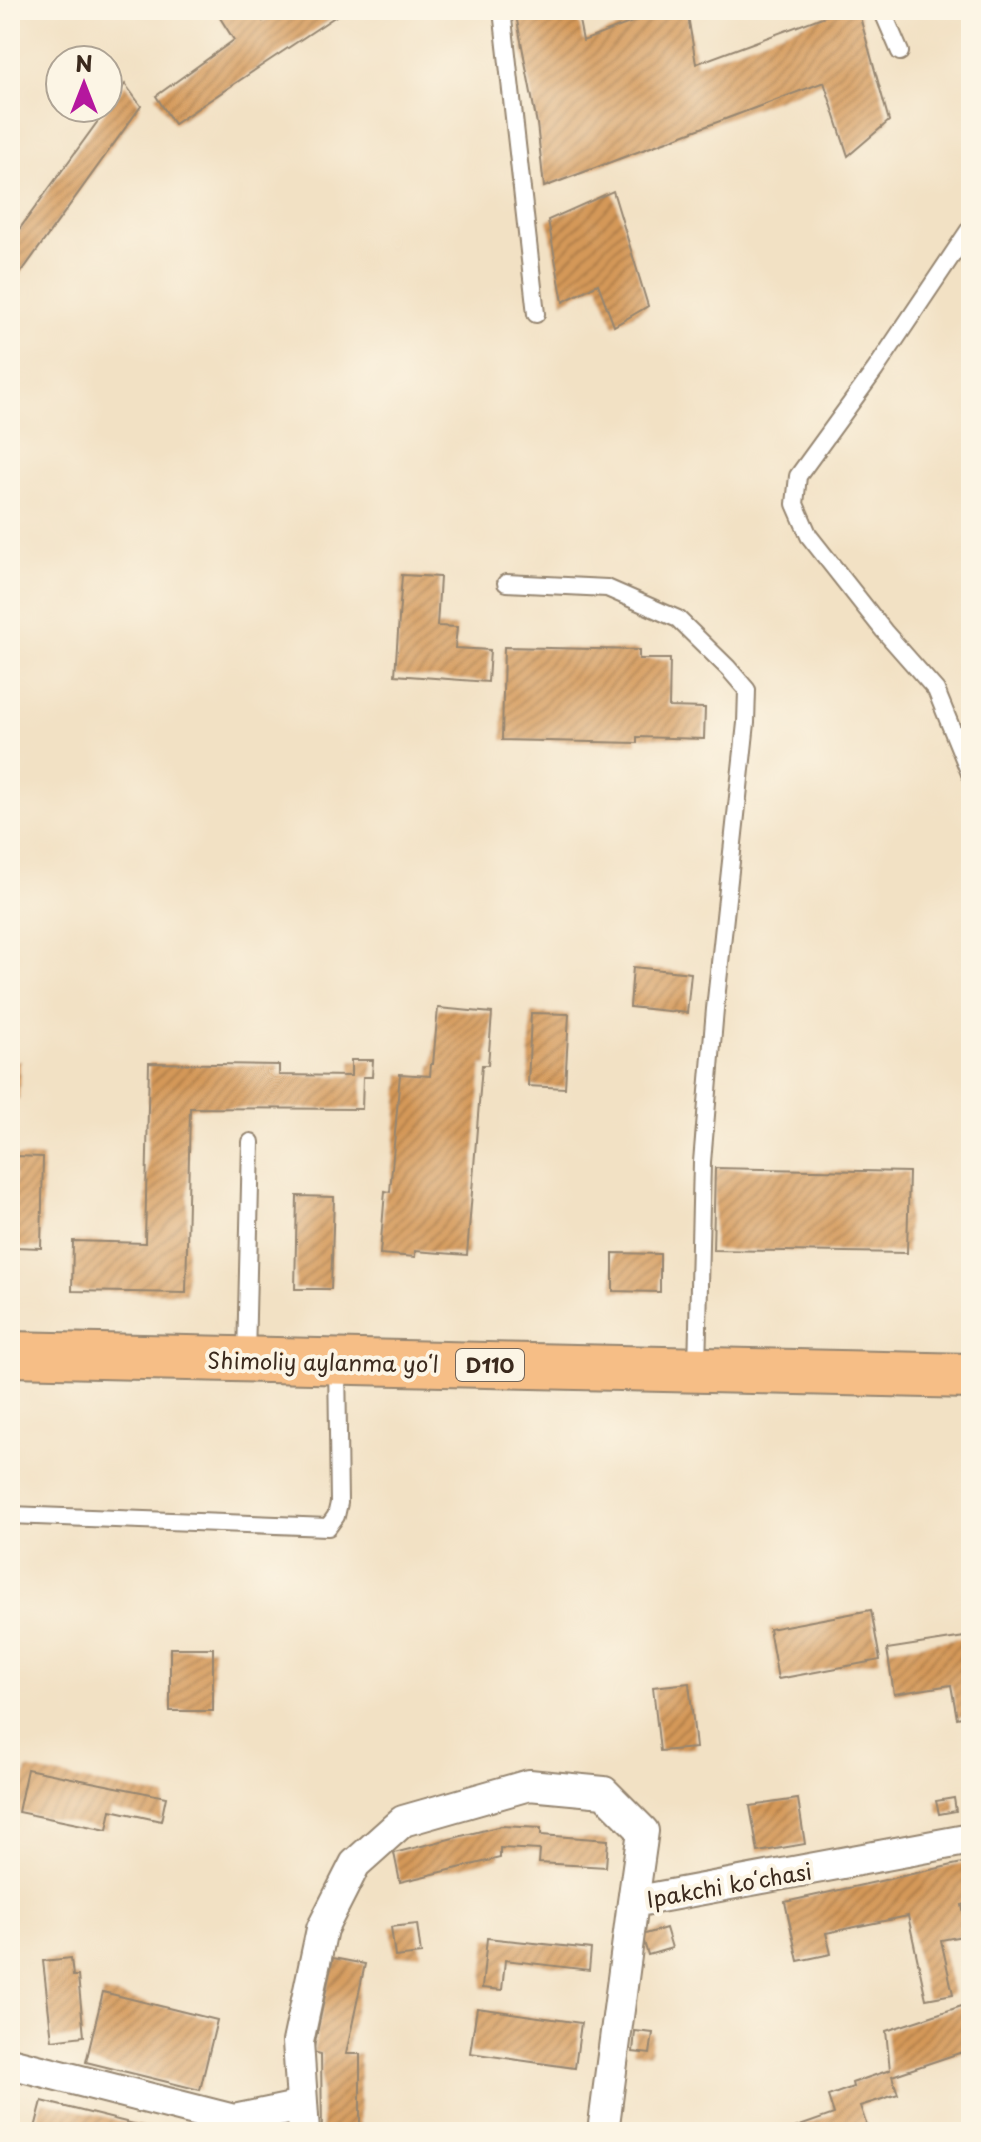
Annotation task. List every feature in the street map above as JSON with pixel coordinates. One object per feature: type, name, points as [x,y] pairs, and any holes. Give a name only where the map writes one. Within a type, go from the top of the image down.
[{"type":"main road","name":"Shimoliy aylanma yoʻl","points":[[10,1354],[971,1376]]},
{"type":"street","name":"Ipakchi koʻchasi","points":[[303,2119],[298,2042],[322,1929],[355,1864],[403,1821],[529,1785],[604,1792],[643,1831],[633,1902],[971,1839]]},
{"type":"street","points":[[603,2132],[633,1902]]},
{"type":"street","points":[[10,2063],[233,2126],[303,2119]]},
{"type":"lane","points":[[502,10],[536,314]]},
{"type":"lane","points":[[882,10],[900,52]]},
{"type":"lane","points":[[971,227],[875,370],[798,476],[795,504],[809,536],[884,631],[936,690],[971,776]]},
{"type":"lane","points":[[506,583],[607,588],[678,619],[747,690],[702,1162],[697,1370]]},
{"type":"lane","points":[[246,1359],[251,1142]]},
{"type":"lane","points":[[10,1515],[328,1527],[336,1516],[339,1503],[337,1362]]},
{"type":"building","points":[[215,10],[257,10],[263,21],[279,10],[345,10],[174,124],[156,96],[234,40]]},
{"type":"building","points":[[515,10],[577,10],[583,41],[663,10],[687,10],[696,64],[841,10],[858,10],[889,121],[848,156],[824,82],[544,187],[537,124]]},
{"type":"building","points":[[124,85],[141,106],[10,288],[10,242],[96,124],[124,124]]},
{"type":"building","points":[[613,191],[648,306],[614,326],[598,284],[563,302],[548,220]]},
{"type":"building","points":[[402,575],[440,577],[437,626],[457,627],[455,648],[490,650],[488,682],[395,675]]},
{"type":"building","points":[[504,647],[639,650],[639,659],[670,659],[669,707],[705,708],[704,739],[637,737],[637,743],[502,740]]},
{"type":"building","points":[[633,967],[691,973],[687,1013],[630,1007]]},
{"type":"building","points":[[438,1008],[492,1013],[488,1065],[482,1065],[467,1255],[415,1251],[415,1257],[380,1254],[385,1191],[390,1192],[400,1074],[430,1076]]},
{"type":"building","points":[[531,1013],[569,1014],[565,1088],[528,1086]]},
{"type":"building","points":[[351,1060],[373,1060],[372,1077],[363,1077],[362,1109],[190,1108],[186,1293],[72,1291],[73,1241],[145,1243],[149,1063],[279,1065],[279,1075],[351,1076]]},
{"type":"building","points":[[10,1061],[20,1061],[19,1099],[10,1099]]},
{"type":"building","points":[[15,1156],[43,1157],[41,1248],[13,1247],[13,1266],[10,1266],[10,1224],[14,1224]]},
{"type":"building","points":[[715,1168],[909,1172],[907,1253],[713,1250]]},
{"type":"building","points":[[297,1196],[334,1197],[331,1289],[295,1289]]},
{"type":"building","points":[[613,1253],[660,1254],[660,1292],[613,1291]]},
{"type":"building","points":[[871,1610],[880,1660],[778,1679],[769,1629]]},
{"type":"building","points":[[971,1636],[971,1715],[957,1718],[951,1685],[894,1694],[887,1649]]},
{"type":"building","points":[[170,1648],[213,1648],[213,1711],[170,1711]]},
{"type":"building","points":[[689,1683],[696,1748],[660,1751],[653,1687]]},
{"type":"building","points":[[27,1769],[166,1797],[161,1821],[111,1810],[107,1830],[18,1812]]},
{"type":"building","points":[[954,1798],[956,1811],[939,1814],[936,1801]]},
{"type":"building","points":[[798,1799],[805,1844],[758,1852],[750,1806]]},
{"type":"building","points":[[501,1826],[541,1828],[541,1835],[608,1840],[606,1867],[539,1863],[540,1850],[500,1848],[500,1858],[400,1882],[394,1853]]},
{"type":"building","points":[[971,1861],[971,1903],[962,1905],[968,1935],[941,1940],[953,1994],[926,1999],[908,1916],[826,1933],[831,1954],[798,1961],[785,1902]]},
{"type":"building","points":[[417,1924],[421,1954],[395,1957],[391,1927]]},
{"type":"building","points":[[666,1928],[672,1948],[648,1955],[642,1935]]},
{"type":"building","points":[[487,1938],[591,1949],[589,1970],[505,1960],[502,1990],[482,1988]]},
{"type":"building","points":[[71,1958],[73,1976],[78,1976],[84,2036],[52,2040],[43,1961]]},
{"type":"building","points":[[333,1958],[365,1964],[346,2054],[360,2054],[360,2132],[322,2132],[321,2054],[313,2052]]},
{"type":"building","points":[[103,1992],[217,2020],[200,2090],[86,2062]]},
{"type":"building","points":[[971,2003],[971,2049],[892,2076],[898,2094],[860,2106],[869,2132],[783,2132],[834,2114],[828,2096],[853,2087],[852,2083],[890,2070],[886,2031]]},
{"type":"building","points":[[477,2008],[581,2023],[575,2068],[470,2053]]},
{"type":"building","points":[[635,2031],[653,2033],[650,2054],[633,2052]]},
{"type":"building","points":[[42,2101],[162,2131],[162,2132],[34,2132]]}]
